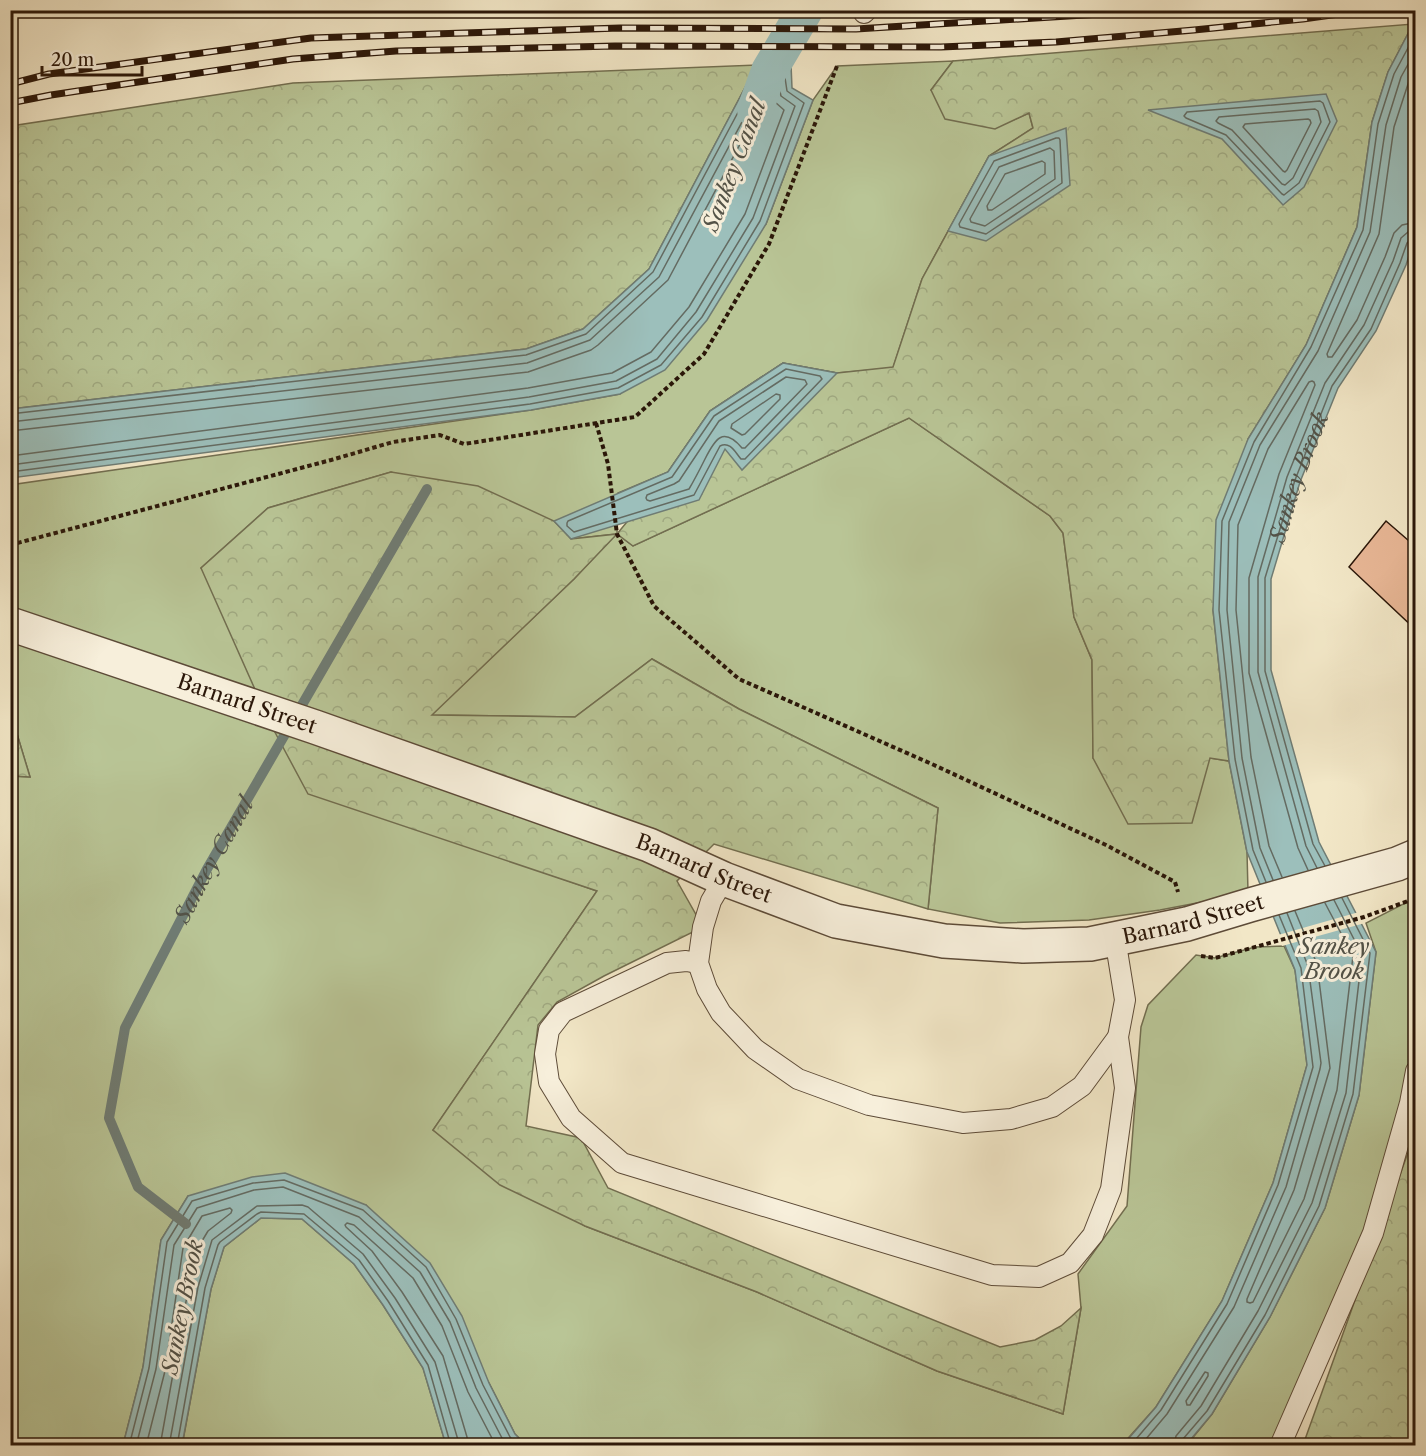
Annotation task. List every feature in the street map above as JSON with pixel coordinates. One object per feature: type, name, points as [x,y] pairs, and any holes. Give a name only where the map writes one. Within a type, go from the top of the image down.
[{"type":"street","name":"Barnard Street","points":[[10,624],[315,727],[649,845],[724,879],[836,921],[944,940],[1023,946],[1089,944],[1187,924],[1343,880],[1416,856]]},
{"type":"lane","points":[[724,879],[711,901],[703,927],[698,963],[707,989],[721,1012],[755,1049],[798,1079],[869,1105],[963,1123],[1011,1119],[1052,1107],[1083,1086],[1118,1037]]},
{"type":"lane","points":[[698,963],[686,961],[667,963],[563,1012],[549,1030],[545,1054],[549,1082],[571,1118],[622,1163],[992,1275],[1039,1276],[1070,1263],[1093,1235],[1111,1189],[1125,1088],[1118,1037],[1125,1000],[1115,938]]},
{"type":"lane","points":[[1280,1446],[1373,1233],[1410,1103],[1416,1071]]},
{"type":"path","points":[[10,544],[393,442],[440,435],[464,444],[635,417],[704,354],[769,244],[837,66]]},
{"type":"path","points":[[596,423],[608,464],[617,534],[654,606],[739,679],[934,765],[1106,845],[1175,882]]},
{"type":"path","points":[[1196,955],[1215,958],[1364,917],[1411,900],[1416,903]]},
{"type":"green space","points":[[1413,24],[1388,72],[1372,122],[1357,227],[1306,345],[1248,439],[1213,610],[1229,761],[1210,758],[1192,823],[1128,824],[1093,758],[1092,660],[1074,617],[1063,533],[1050,516],[909,418],[633,546],[617,534],[668,472],[710,411],[783,363],[837,373],[893,367],[922,279],[989,156],[1033,128],[1029,113],[995,129],[945,119],[931,90],[953,61]]},
{"type":"green space","points":[[953,61],[931,90],[995,128],[1029,113],[1033,128],[989,156],[922,279],[893,368],[837,373],[783,363],[710,411],[668,472],[618,493],[617,534],[633,546],[909,418],[1050,516],[1063,533],[1074,617],[1092,660],[1093,758],[1210,758],[1229,761],[1247,852],[1248,892],[1160,910],[1089,920],[1000,923],[928,909],[938,808],[739,709],[652,659],[575,717],[431,715],[574,579],[616,534],[571,539],[391,472],[268,508],[201,568],[418,828],[597,891],[433,1130],[585,1226],[757,1292],[937,1371],[1063,1414],[1081,1308],[1078,1274],[1127,1206],[1141,1027],[1148,1005],[1196,955],[1215,958],[1255,947],[1284,946],[1295,970],[1307,1065],[1273,1183],[1222,1301],[1156,1407],[1122,1445],[526,1445],[515,1434],[489,1383],[366,1205],[188,1196],[161,1240],[143,1367],[123,1445],[11,1445],[11,776],[30,777],[11,714],[10,485],[531,410],[620,394],[766,224],[813,100],[837,66]]},
{"type":"green space","points":[[757,65],[649,269],[583,329],[526,349],[11,409],[11,126],[293,83]]},
{"type":"green space","points":[[391,472],[478,486],[554,521],[571,539],[617,534],[574,579],[432,715],[575,717],[652,659],[739,709],[938,808],[928,909],[714,844],[677,881],[703,927],[557,1002],[538,1025],[526,1126],[581,1138],[608,1188],[1000,1347],[1035,1340],[1061,1326],[1081,1308],[1063,1414],[937,1371],[757,1292],[585,1226],[500,1185],[433,1130],[597,891],[308,794],[270,723],[201,568],[268,508]]},
{"type":"green space","points":[[11,714],[30,777],[11,776]]},
{"type":"green space","points":[[1411,900],[1416,903],[1415,1071],[1373,1233],[1280,1445],[1186,1446],[1212,1414],[1270,1317],[1325,1208],[1359,1095],[1376,952],[1366,923]]},
{"type":"green space","points":[[1415,1133],[1415,1445],[1303,1445]]},
{"type":"green space","points":[[261,1218],[302,1219],[354,1264],[423,1368],[446,1445],[182,1446],[211,1289],[224,1247]]},
{"type":"water","name":"Sankey Brook","points":[[1414,11],[1415,237],[1406,265],[1376,331],[1338,388],[1300,482],[1271,579],[1271,670],[1319,842],[1376,952],[1359,1095],[1325,1208],[1270,1317],[1212,1414],[1186,1445],[1122,1446],[1156,1407],[1222,1301],[1273,1183],[1307,1065],[1295,970],[1247,852],[1229,761],[1213,610],[1216,520],[1248,439],[1306,345],[1357,227],[1372,122],[1388,72],[1413,24]]},
{"type":"water","points":[[791,64],[792,88],[813,100],[766,224],[707,320],[665,370],[620,394],[531,410],[11,478],[11,409],[526,349],[583,329],[649,269],[757,65]]},
{"type":"water","points":[[1326,94],[1337,121],[1304,187],[1283,205],[1222,139],[1148,110]]},
{"type":"water","points":[[1066,128],[1070,185],[986,241],[948,231],[989,156]]},
{"type":"water","points":[[783,363],[837,373],[742,470],[725,449],[699,500],[571,539],[554,521],[668,472],[710,411]]},
{"type":"water","name":"Sankey Brook","points":[[285,1173],[366,1205],[430,1263],[462,1316],[489,1383],[515,1434],[526,1445],[446,1445],[423,1368],[354,1264],[302,1219],[261,1218],[224,1247],[211,1289],[182,1445],[123,1445],[143,1367],[161,1240],[188,1196],[252,1177]]},
{"type":"pier","points":[[1359,912],[1365,923],[1282,946],[1278,935]]},
{"type":"building","points":[[1386,521],[1416,547],[1416,630],[1349,567]]},
{"type":"waterway","name":"Sankey Canal","points":[[755,110],[769,71],[805,10]]},
{"type":"waterway","name":"Sankey Canal","points":[[186,1224],[138,1187],[109,1118],[125,1028],[207,869],[427,489]]},
{"type":"railway","points":[[10,84],[49,74],[311,38],[620,28],[856,29],[1165,10]]},
{"type":"railway","points":[[10,103],[293,59],[396,51],[615,46],[941,47],[1056,42],[1303,19],[1367,10]]}]
